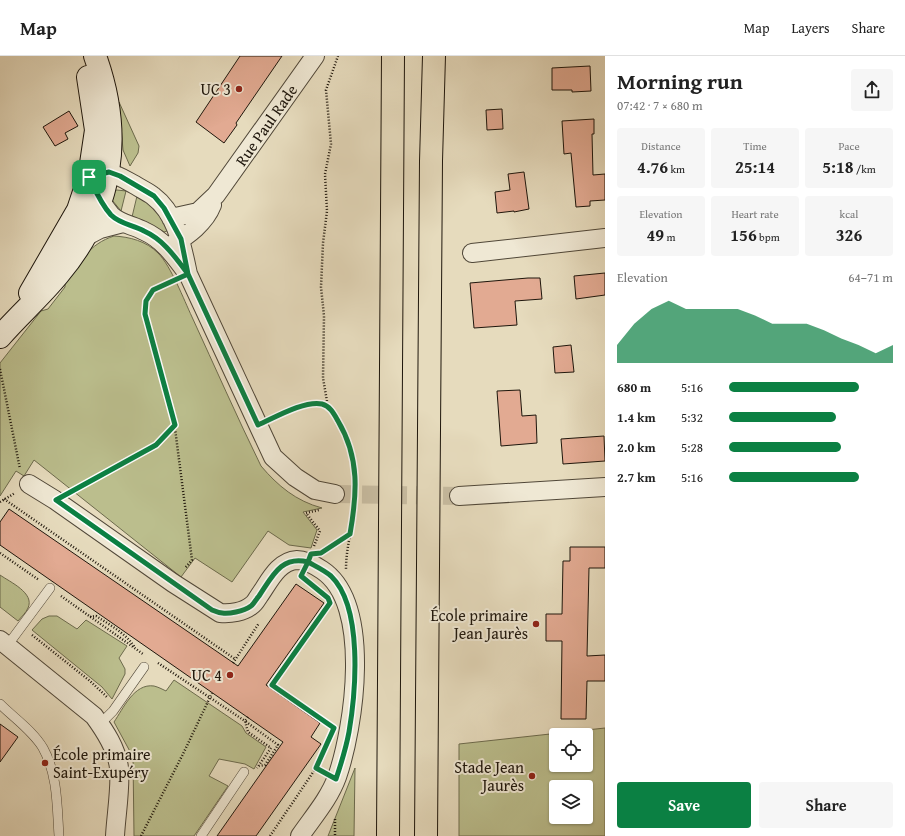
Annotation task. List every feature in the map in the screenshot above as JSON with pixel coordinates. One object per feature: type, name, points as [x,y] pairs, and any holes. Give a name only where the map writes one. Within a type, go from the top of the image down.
[{"type":"highway","points":[[388,836],[393,56]]},
{"type":"highway","points":[[426,836],[431,177],[434,57]]},
{"type":"main road","points":[[0,337],[14,320],[58,276],[86,237],[101,202],[96,130],[87,69],[83,56]]},
{"type":"main road","points":[[14,320],[99,175],[111,136],[109,108],[95,56]]},
{"type":"street","name":"Rue Paul Rade","points":[[171,218],[198,212],[216,195],[315,56]]},
{"type":"street","points":[[99,175],[120,176],[154,196],[164,208],[171,218],[174,243],[273,457],[295,478],[315,490],[335,494]]},
{"type":"street","name":"Rue Paul Rade","points":[[174,243],[197,226],[210,212],[216,195]]},
{"type":"street","points":[[101,202],[112,216],[123,223],[174,243]]},
{"type":"street","points":[[86,237],[100,229],[123,223]]},
{"type":"street","points":[[472,253],[605,238]]},
{"type":"street","points":[[29,484],[56,500],[212,610],[220,613],[228,614],[241,611],[252,605],[283,564],[309,558],[331,576],[340,588],[348,604],[354,638],[354,686],[349,732],[336,779],[329,794],[300,836]]},
{"type":"street","points":[[459,496],[605,487]]},
{"type":"street","points":[[4,643],[94,716],[100,724],[110,742],[119,768],[115,836]]},
{"type":"lane","points":[[4,643],[22,627],[50,588]]},
{"type":"lane","points":[[100,724],[113,711],[144,667]]},
{"type":"lane","points":[[0,704],[31,732],[42,748],[50,765],[56,789],[60,836]]},
{"type":"lane","points":[[201,836],[244,772]]},
{"type":"path","points":[[338,56],[326,90],[331,144],[325,174],[328,211],[323,242],[321,287],[324,316],[323,378],[328,407],[344,431],[354,463],[355,508],[346,553],[346,572]]},
{"type":"path","points":[[173,583],[192,560],[175,425],[145,314],[146,301],[153,290],[188,274]]},
{"type":"path","points":[[0,369],[20,470],[23,478],[29,484]]},
{"type":"path","points":[[258,425],[303,406],[321,404],[328,407]]},
{"type":"path","points":[[56,500],[156,445],[175,425]]},
{"type":"path","points":[[4,500],[235,658]]},
{"type":"path","points":[[309,558],[320,531],[306,513],[325,509]]},
{"type":"path","points":[[309,558],[321,553],[350,534]]},
{"type":"path","points":[[0,552],[90,617],[96,616],[114,628],[130,640],[136,649],[149,657]]},
{"type":"path","points":[[332,609],[330,603],[271,686],[334,728]]},
{"type":"path","points":[[22,627],[90,681],[110,700]]},
{"type":"path","points":[[156,662],[210,697]]},
{"type":"path","points":[[141,836],[212,693]]},
{"type":"path","points":[[248,718],[245,721],[278,745],[265,764],[259,766]]},
{"type":"path","points":[[270,836],[316,768],[325,748]]},
{"type":"path","points":[[316,768],[336,779]]},
{"type":"green space","points":[[119,102],[139,146],[138,153],[130,166],[123,150]]},
{"type":"green space","points":[[111,191],[126,191],[121,211],[108,195]]},
{"type":"green space","points":[[137,196],[151,204],[168,228],[167,231],[164,232],[146,222],[132,217]]},
{"type":"green space","points":[[114,236],[126,237],[148,245],[163,259],[177,284],[261,466],[288,492],[304,501],[322,508],[303,512],[317,530],[311,548],[289,545],[268,531],[232,582],[195,558],[181,577],[34,460],[24,476],[16,471],[0,496],[0,363],[41,311],[48,309],[65,287],[65,282],[86,254],[105,239]]},
{"type":"green space","points":[[0,575],[20,588],[28,598],[28,608],[18,621],[0,607]]},
{"type":"green space","points":[[49,616],[57,616],[77,629],[86,620],[127,646],[119,658],[125,669],[125,674],[112,699],[102,687],[32,630],[42,619]]},
{"type":"green space","points":[[174,680],[242,726],[246,733],[266,747],[254,769],[245,764],[219,759],[209,776],[228,786],[194,836],[134,836],[133,757],[114,722],[125,704],[135,693],[147,686],[158,687],[166,691]]},
{"type":"green space","name":"Stade Jean Jaurès","points":[[605,728],[605,836],[459,836],[459,744],[549,734],[549,772],[593,772],[593,729]]},
{"type":"green space","points":[[355,768],[354,836],[328,836]]},
{"type":"building","name":"UC 3","points":[[240,56],[282,56],[224,143],[196,122]]},
{"type":"building","points":[[590,66],[591,91],[572,92],[572,90],[552,90],[552,68]]},
{"type":"building","points":[[502,109],[503,129],[487,130],[486,110]]},
{"type":"building","points":[[69,111],[78,126],[65,133],[68,139],[55,146],[43,127]]},
{"type":"building","points":[[594,119],[594,134],[592,134],[593,175],[605,174],[605,200],[590,201],[590,206],[576,207],[571,153],[564,154],[562,121]]},
{"type":"building","points":[[524,172],[529,209],[497,213],[495,192],[510,190],[508,174]]},
{"type":"building","points":[[605,273],[605,295],[576,299],[574,276]]},
{"type":"building","points":[[540,278],[542,299],[515,301],[517,325],[474,328],[470,283]]},
{"type":"building","points":[[571,345],[574,372],[555,373],[553,347]]},
{"type":"building","points":[[520,390],[522,416],[536,415],[537,443],[501,446],[497,391]]},
{"type":"building","points":[[604,436],[605,461],[563,464],[561,439]]},
{"type":"building","name":"UC 4","points":[[9,509],[238,666],[296,584],[324,603],[266,685],[320,723],[311,737],[321,744],[256,836],[217,836],[283,742],[0,545],[0,522]]},
{"type":"building","points":[[570,547],[605,547],[605,568],[589,568],[587,656],[605,655],[605,681],[587,681],[586,719],[561,719],[562,641],[546,641],[546,614],[562,614],[563,561],[570,561]]},
{"type":"building","points":[[0,724],[18,737],[0,762]]},
{"type":"tunnel","points":[[335,494],[459,496]]},
{"type":"place","name":"UC 3","points":[[239,89]]},
{"type":"place","name":"École primaire Jean Jaurès","points":[[536,624]]},
{"type":"place","name":"UC 4","points":[[230,675]]},
{"type":"place","name":"École primaire Saint-Exupéry","points":[[45,763]]},
{"type":"place","name":"Stade Jean Jaurès","points":[[532,776]]},
{"type":"route","points":[[89,177],[101,202],[112,216],[123,223],[144,231],[168,247],[188,274],[153,290],[146,301],[145,314],[173,413],[175,425],[156,445],[56,500],[212,610],[220,613],[228,614],[241,611],[252,605],[283,564],[298,560],[308,562],[301,576],[328,598],[330,603],[272,685],[334,728],[316,768],[336,779],[344,756],[349,732],[354,686],[354,638],[352,621],[348,604],[340,588],[331,576],[308,562],[311,554],[321,553],[350,534],[355,508],[354,463],[344,431],[333,412],[328,407],[321,404],[303,406],[258,425],[188,274],[181,239],[164,208],[154,196],[120,176],[109,172],[89,177]]}]
